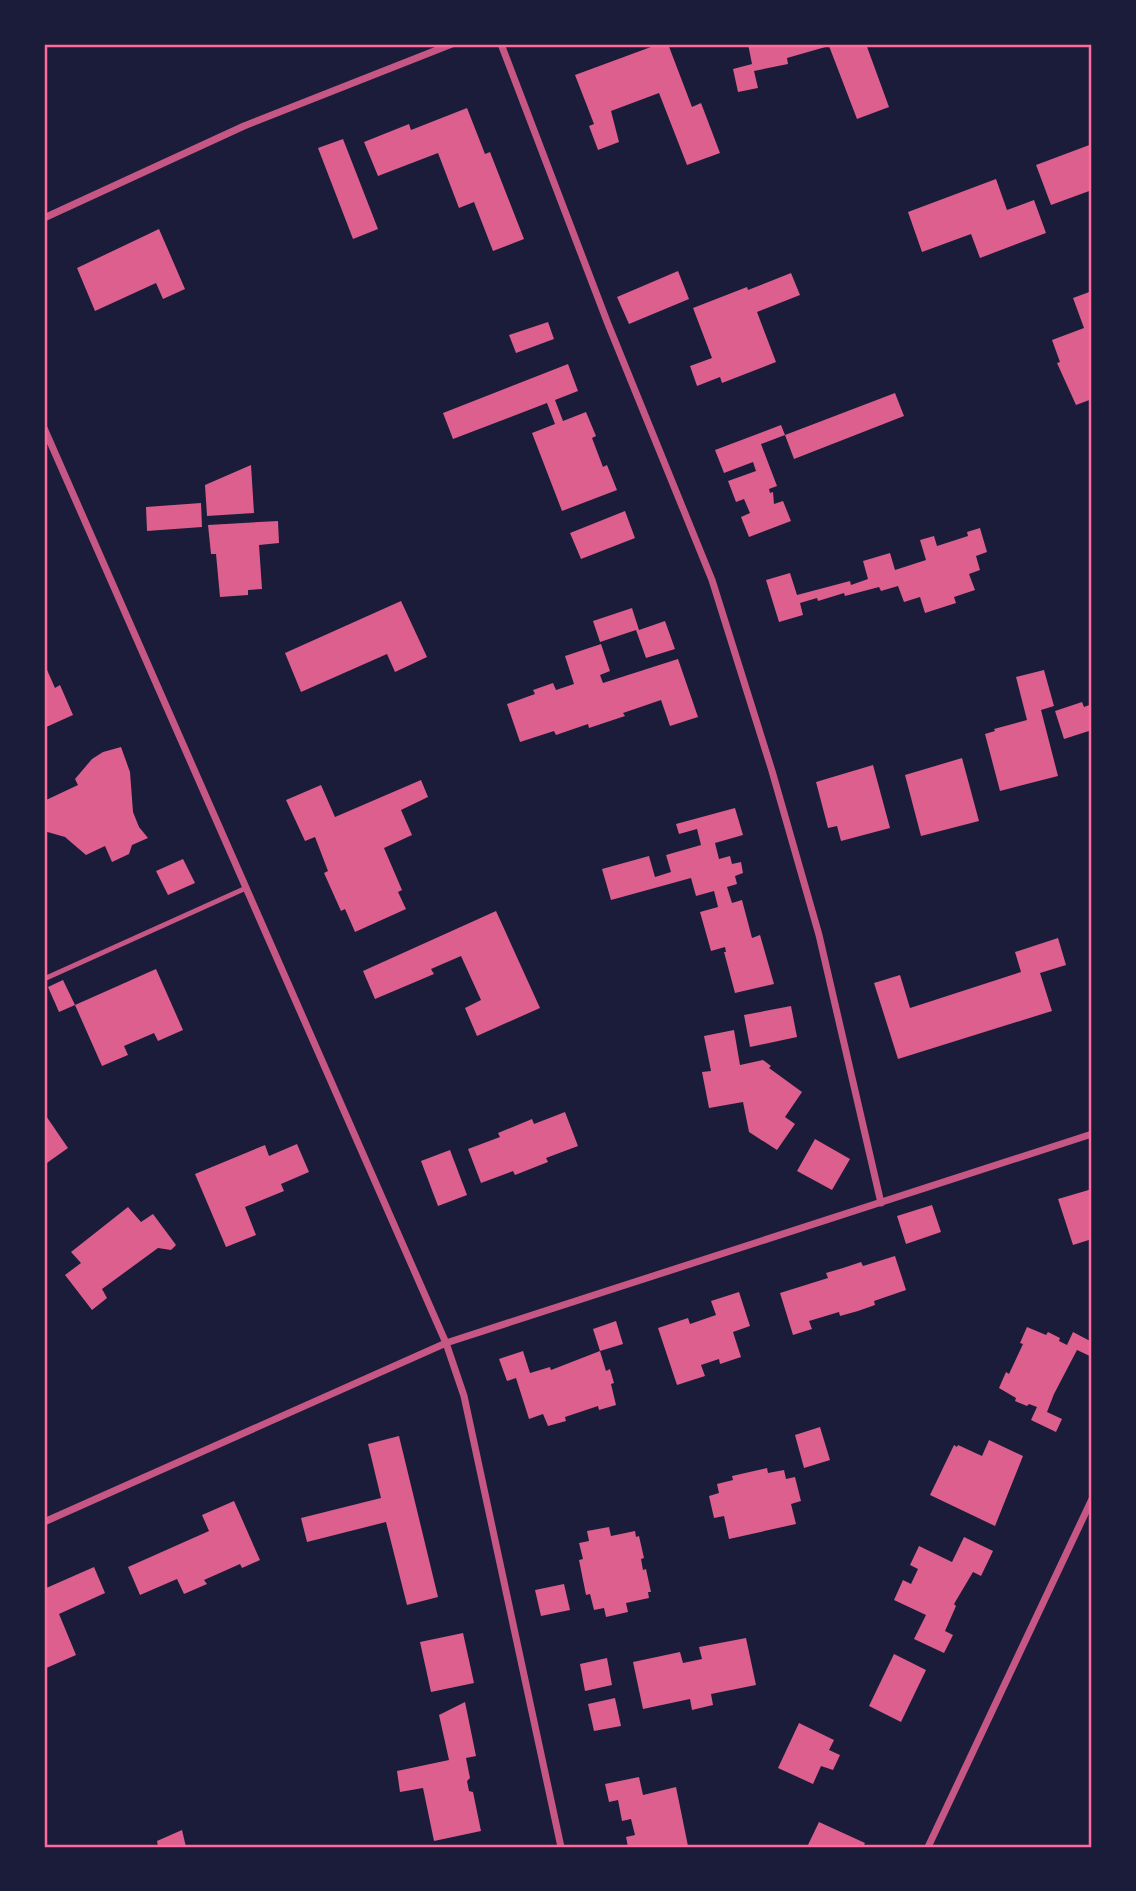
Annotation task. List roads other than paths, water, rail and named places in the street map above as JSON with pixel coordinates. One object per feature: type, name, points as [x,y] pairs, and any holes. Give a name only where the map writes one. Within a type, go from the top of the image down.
[{"type":"street","points":[[44,218],[244,126],[452,44]]},
{"type":"street","points":[[501,44],[613,337],[712,580],[772,771],[819,935],[881,1203]]},
{"type":"street","points":[[44,429],[446,1343],[464,1396],[561,1847]]},
{"type":"street","points":[[44,1522],[446,1343],[1092,1134]]},
{"type":"street","points":[[928,1847],[1092,1499]]},
{"type":"lane","points":[[44,979],[246,888]]}]
